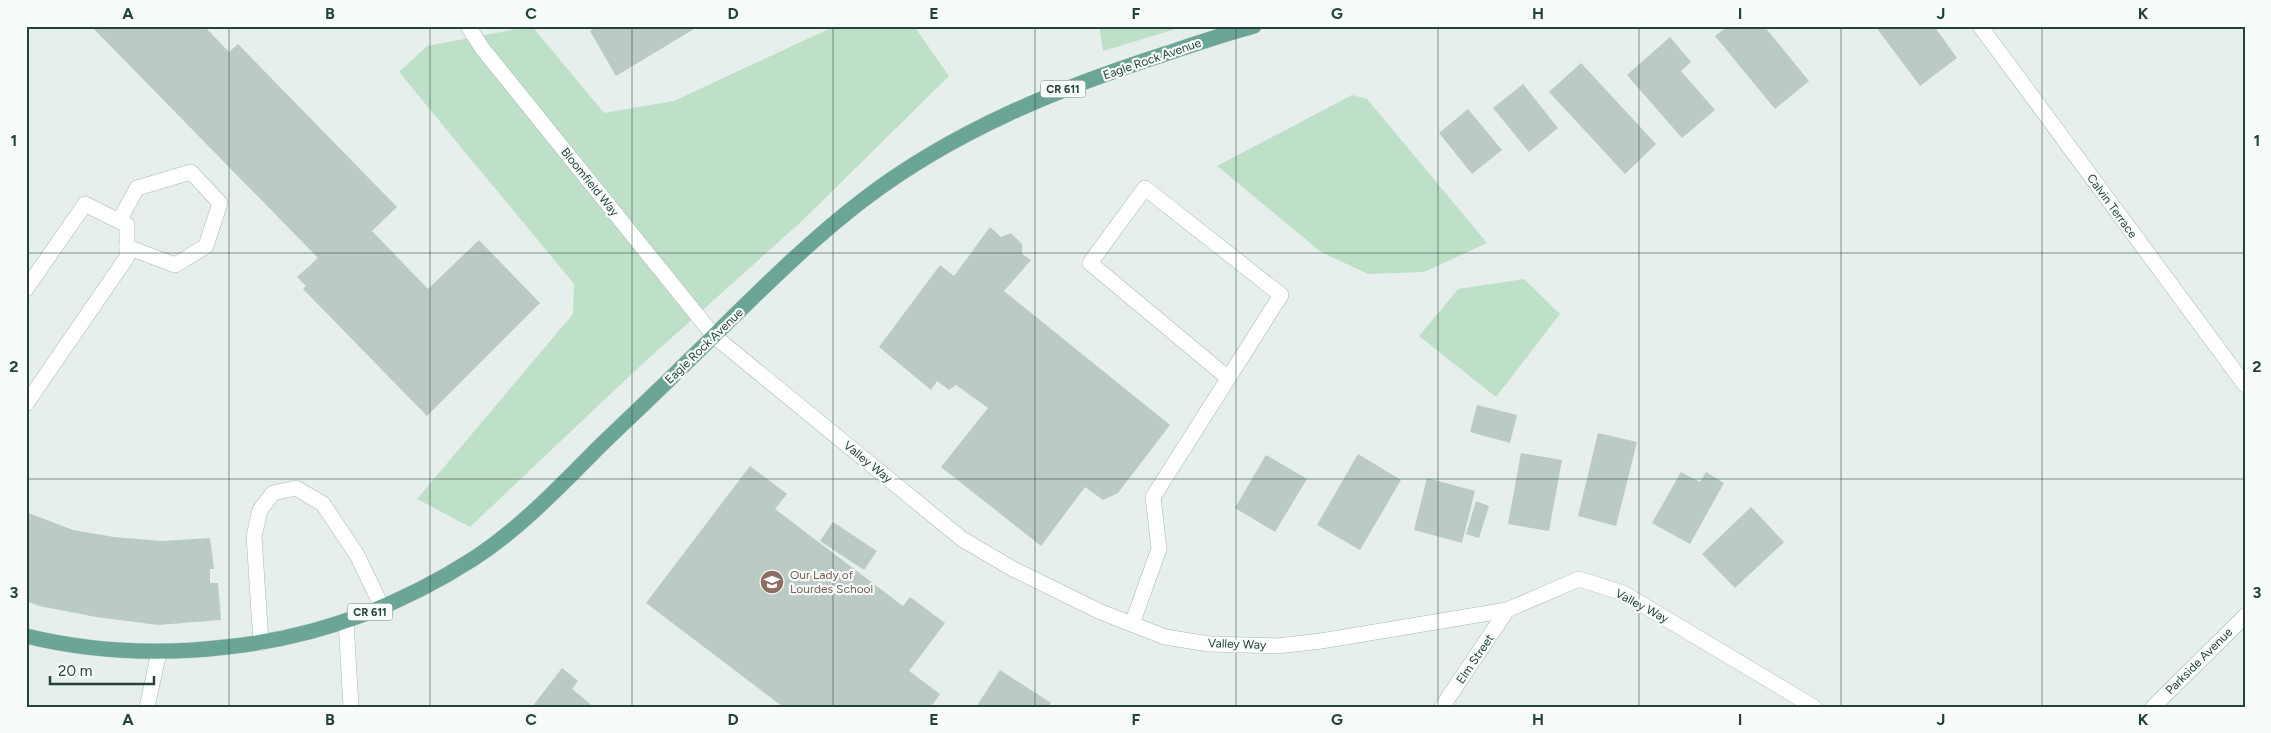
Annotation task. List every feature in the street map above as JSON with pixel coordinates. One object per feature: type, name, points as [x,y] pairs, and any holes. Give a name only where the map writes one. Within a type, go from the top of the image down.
[{"type":"main road","name":"Eagle Rock Avenue","points":[[26,636],[92,648],[159,652],[192,651],[261,643],[346,622],[409,596],[475,558],[540,506],[775,276],[862,200],[926,155],[1049,94],[1134,64],[1254,26]]},
{"type":"street","name":"Bloomfield Way","points":[[468,26],[482,48],[714,336]]},
{"type":"street","name":"Calvin Terrace","points":[[1980,26],[2245,385]]},
{"type":"street","points":[[119,221],[137,188],[191,172],[220,203],[206,246],[175,265],[127,247]]},
{"type":"street","points":[[1132,624],[1159,549],[1153,497],[1281,295],[1145,188],[1090,263],[1228,378]]},
{"type":"street","points":[[26,289],[85,204],[127,225],[128,257],[26,404]]},
{"type":"street","name":"Valley Way","points":[[714,336],[962,539],[1013,569],[1132,624],[1165,637],[1209,644],[1277,646],[1321,641],[1507,610],[1579,579],[1623,592],[1814,707]]},
{"type":"street","points":[[261,643],[254,536],[260,510],[273,493],[296,488],[322,504],[357,554],[382,607]]},
{"type":"street","name":"Elm Street","points":[[1442,707],[1507,610]]},
{"type":"street","name":"Parkside Avenue","points":[[2153,707],[2245,616]]},
{"type":"street","points":[[346,622],[352,707]]},
{"type":"street","points":[[147,707],[159,652]]},
{"type":"green space","points":[[532,26],[604,113],[674,101],[835,26],[914,26],[949,76],[804,219],[639,367],[470,527],[417,499],[573,314],[574,284],[399,72],[427,46]]},
{"type":"green space","points":[[1099,26],[1186,26],[1103,51]]},
{"type":"green space","points":[[1352,95],[1367,99],[1487,243],[1424,272],[1368,274],[1321,252],[1217,166]]},
{"type":"green space","points":[[1524,279],[1560,314],[1496,397],[1419,336],[1458,289]]},
{"type":"building","points":[[91,26],[204,26],[229,52],[238,44],[397,207],[372,231],[428,289],[479,240],[540,303],[427,416],[303,289],[306,286],[297,277],[318,258]]},
{"type":"building","points":[[597,26],[699,26],[616,76],[590,31]]},
{"type":"building","points":[[1728,26],[1764,26],[1809,81],[1775,109],[1715,36]]},
{"type":"building","points":[[1875,26],[1934,26],[1957,58],[1920,86]]},
{"type":"building","points":[[1670,37],[1691,62],[1681,71],[1715,110],[1682,138],[1627,75]]},
{"type":"building","points":[[1581,63],[1656,144],[1625,174],[1549,92]]},
{"type":"building","points":[[1523,84],[1558,128],[1529,152],[1493,108]]},
{"type":"building","points":[[1468,109],[1502,150],[1472,174],[1439,133]]},
{"type":"building","points":[[990,227],[1001,237],[1011,233],[1022,244],[1022,254],[1031,260],[1004,291],[1170,425],[1118,493],[1103,500],[1085,487],[1041,546],[941,467],[988,408],[956,385],[949,390],[937,381],[931,390],[879,347],[940,265],[954,276]]},
{"type":"building","points":[[1477,405],[1517,415],[1510,443],[1470,432]]},
{"type":"building","points":[[1598,433],[1637,442],[1616,526],[1578,516]]},
{"type":"building","points":[[1521,453],[1562,460],[1549,531],[1508,524]]},
{"type":"building","points":[[1358,454],[1401,480],[1360,550],[1317,525]]},
{"type":"building","points":[[1266,455],[1307,479],[1275,532],[1235,508]]},
{"type":"building","points":[[750,466],[787,494],[775,509],[903,606],[910,597],[945,623],[909,671],[940,694],[931,707],[783,707],[646,603]]},
{"type":"building","points":[[1681,472],[1700,482],[1706,472],[1724,483],[1690,544],[1652,523]]},
{"type":"building","points":[[1427,478],[1475,491],[1462,543],[1414,530]]},
{"type":"building","points":[[1476,501],[1489,506],[1479,538],[1466,534]]},
{"type":"building","points":[[1751,507],[1784,542],[1735,588],[1702,554]]},
{"type":"building","points":[[26,512],[73,530],[114,537],[162,541],[210,538],[214,569],[210,569],[210,583],[218,583],[221,620],[158,625],[96,617],[39,606],[26,601]]},
{"type":"building","points":[[833,522],[877,551],[864,570],[820,541]]},
{"type":"building","points":[[562,668],[578,681],[572,689],[594,707],[532,707]]},
{"type":"building","points":[[1000,670],[1051,703],[1048,707],[976,707]]},
{"type":"place","name":"Our Lady of Lourdes School","points":[[772,582]]}]
